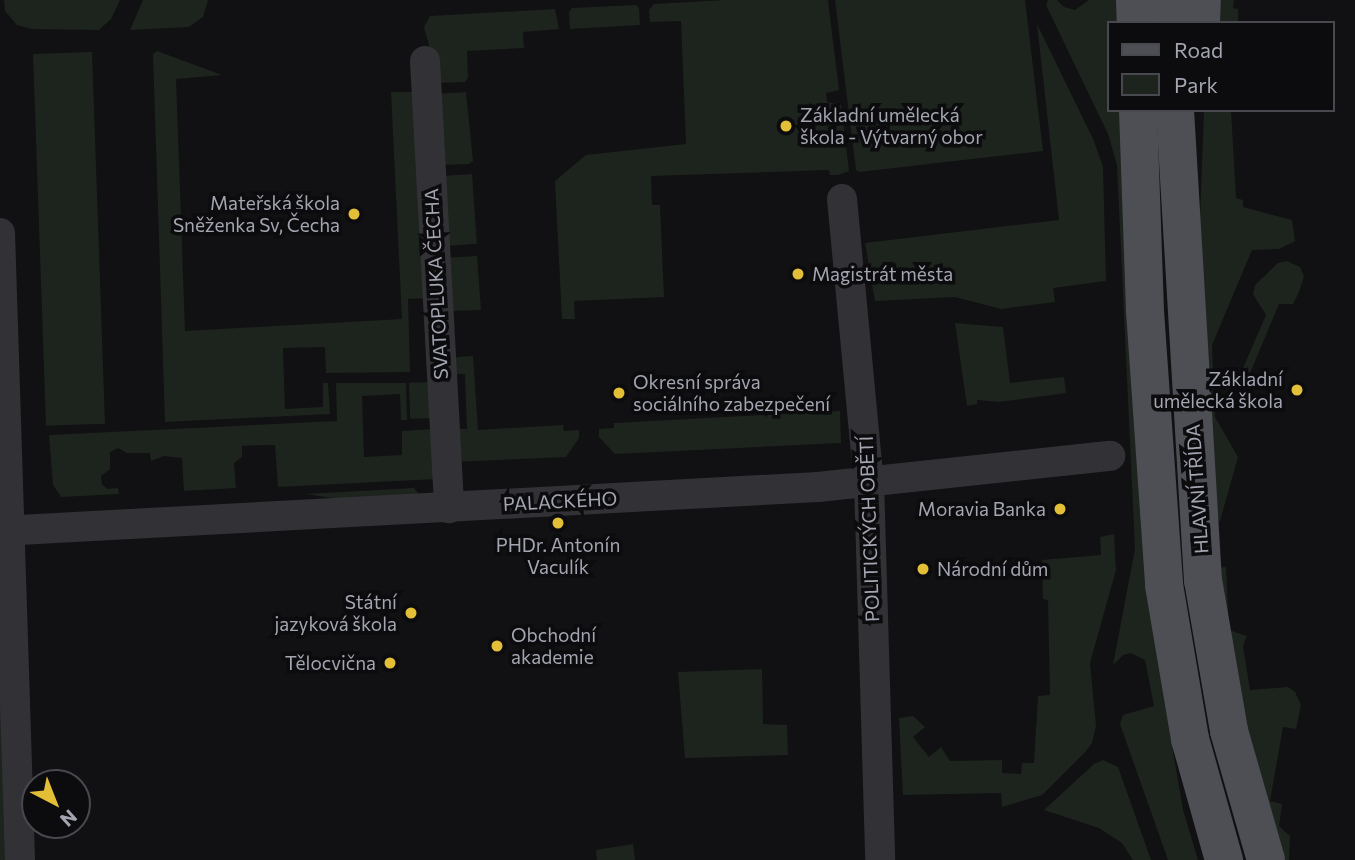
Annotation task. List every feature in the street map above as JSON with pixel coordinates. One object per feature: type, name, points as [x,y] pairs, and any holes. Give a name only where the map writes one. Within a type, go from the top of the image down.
[{"type":"main road","points":[[1172,0],[1173,21]]},
{"type":"main road","points":[[1201,21],[1202,0]]},
{"type":"main road","name":"HLAVNÍ TŘÍDA","points":[[1138,112],[1138,177],[1164,585],[1190,739],[1224,860]]},
{"type":"main road","name":"HLAVNÍ TŘÍDA","points":[[1175,112],[1203,580],[1229,731],[1266,860]]},
{"type":"main road","points":[[1182,231],[1196,112]]},
{"type":"main road","points":[[1182,694],[1188,807],[1205,860]]},
{"type":"street","name":"SVATOPLUKA ČECHA","points":[[425,61],[449,508]]},
{"type":"street","name":"POLITICKÝCH OBĚTÍ","points":[[842,199],[869,482],[880,860]]},
{"type":"street","points":[[0,233],[5,531],[20,860]]},
{"type":"street","name":"PALACKÉHO","points":[[5,531],[449,508],[869,482],[1110,456]]},
{"type":"green space","points":[[4,0],[120,0],[111,19],[99,30],[32,29],[17,25],[5,11]]},
{"type":"green space","points":[[143,0],[208,0],[203,17],[189,27],[130,30]]},
{"type":"green space","points":[[725,0],[828,0],[839,90],[826,93],[827,102],[841,105],[849,171],[838,175],[830,175],[829,170],[651,176],[652,205],[660,205],[664,297],[574,301],[575,319],[562,319],[555,181],[586,155],[686,144],[681,21],[650,22],[649,10],[654,4]]},
{"type":"green space","points":[[835,0],[1025,0],[1043,151],[859,172],[856,170]]},
{"type":"green space","points":[[1048,0],[1057,0],[1064,7],[1075,10],[1089,0],[1121,0],[1122,21],[1106,21],[1106,112],[1125,112],[1172,745],[1183,810],[1198,860],[1168,860],[1120,724],[1123,715],[1154,706],[1145,660],[1131,653],[1123,655],[1113,665],[1135,549],[1117,165],[1108,134],[1046,5]]},
{"type":"green space","points":[[1212,0],[1234,0],[1233,8],[1238,9],[1238,21],[1210,21]]},
{"type":"green space","points":[[636,5],[639,8],[640,25],[570,29],[569,12],[572,8]]},
{"type":"green space","points":[[555,9],[559,29],[523,32],[524,48],[467,51],[468,78],[465,82],[434,83],[432,56],[424,27],[430,16]]},
{"type":"green space","points":[[1037,24],[1094,141],[1103,167],[1106,281],[1053,288],[1055,302],[1001,309],[955,297],[875,301],[865,243],[1059,220]]},
{"type":"green space","points":[[157,51],[222,75],[176,79],[185,331],[402,319],[391,92],[413,92],[428,298],[408,299],[410,372],[326,373],[325,347],[283,348],[285,409],[323,407],[323,383],[328,383],[330,414],[165,422],[153,54]]},
{"type":"green space","points":[[92,52],[105,424],[46,426],[33,54]]},
{"type":"green space","points":[[466,92],[473,161],[469,164],[438,165],[435,94]]},
{"type":"green space","points":[[1204,112],[1231,112],[1236,198],[1243,200],[1243,207],[1292,220],[1295,241],[1279,249],[1252,250],[1212,345],[1215,417],[1238,457],[1220,521],[1213,520],[1199,246]]},
{"type":"green space","points":[[472,174],[477,244],[443,246],[438,176]]},
{"type":"green space","points":[[477,256],[481,310],[452,311],[442,258]]},
{"type":"green space","points":[[1287,261],[1300,267],[1304,276],[1299,292],[1293,304],[1279,304],[1245,385],[1238,392],[1237,382],[1266,315],[1253,294],[1255,285],[1278,263]]},
{"type":"green space","points":[[955,323],[1003,327],[1010,383],[1064,377],[1066,393],[999,402],[977,400],[977,404],[967,406]]},
{"type":"green space","points":[[473,356],[478,430],[563,425],[564,431],[579,430],[579,438],[566,457],[452,462],[451,429],[467,429],[465,374],[448,374],[447,363],[458,357]]},
{"type":"green space","points":[[432,382],[433,418],[410,419],[409,383]]},
{"type":"green space","points":[[336,383],[406,383],[407,420],[401,420],[400,394],[362,396],[364,457],[402,455],[402,431],[434,429],[436,479],[278,487],[275,445],[263,445],[242,446],[242,457],[234,463],[236,488],[184,491],[182,458],[164,456],[151,461],[150,453],[127,453],[118,448],[110,452],[110,469],[101,476],[102,484],[107,489],[118,488],[119,494],[61,497],[53,485],[49,435],[337,421]]},
{"type":"green space","points":[[840,411],[841,443],[615,454],[599,437],[599,429],[614,428],[614,423]]},
{"type":"green space","points":[[414,488],[420,496],[338,499],[306,494]]},
{"type":"green space","points":[[1114,534],[1116,570],[1090,663],[1096,726],[1092,743],[1086,751],[1042,795],[1002,807],[1001,793],[903,795],[899,718],[913,716],[925,727],[913,737],[929,757],[941,747],[950,761],[1002,760],[1002,773],[1021,774],[1022,763],[1034,763],[1038,696],[1050,695],[1048,600],[1043,599],[1042,560],[1101,555],[1100,537]]},
{"type":"green space","points":[[1226,567],[1229,630],[1247,636],[1243,646],[1250,690],[1288,687],[1295,692],[1301,705],[1296,729],[1283,727],[1270,801],[1282,804],[1279,826],[1290,836],[1289,860],[1283,860],[1243,726],[1217,568]]},
{"type":"green space","points":[[0,640],[7,860],[0,860]]},
{"type":"green space","points":[[762,669],[763,724],[787,725],[788,755],[685,758],[678,672]]},
{"type":"green space","points":[[1103,760],[1118,767],[1151,860],[1133,860],[1122,843],[1099,828],[1044,810],[1094,764]]},
{"type":"green space","points":[[633,844],[635,860],[597,860],[596,850]]},
{"type":"place","name":"Základní umělecká škola - Výtvarný obor","points":[[786,126]]},
{"type":"place","name":"Mateřská škola Sněženka Sv, Čecha","points":[[354,214]]},
{"type":"place","name":"Magistrát města","points":[[798,274]]},
{"type":"place","name":"Základní umělecká škola","points":[[1297,390]]},
{"type":"place","name":"Okresní správa sociálního zabezpečení","points":[[619,393]]},
{"type":"place","name":"Moravia Banka","points":[[1060,509]]},
{"type":"place","name":"PHDr. Antonín Vaculík","points":[[558,523]]},
{"type":"place","name":"Národní dům","points":[[923,569]]},
{"type":"place","name":"Státní jazyková škola","points":[[411,613]]},
{"type":"place","name":"Obchodní akademie","points":[[497,646]]},
{"type":"place","name":"Tělocvična","points":[[390,663]]}]
